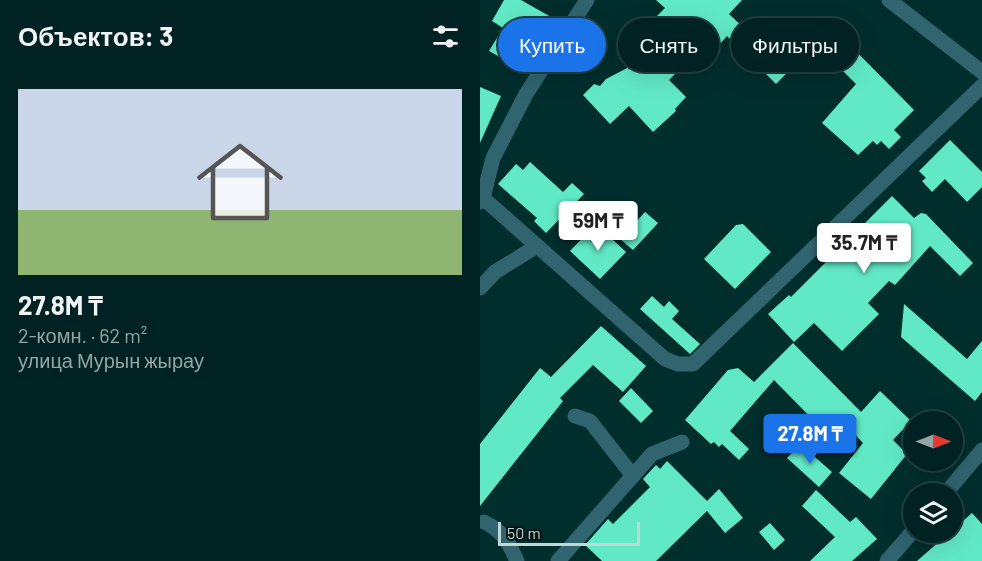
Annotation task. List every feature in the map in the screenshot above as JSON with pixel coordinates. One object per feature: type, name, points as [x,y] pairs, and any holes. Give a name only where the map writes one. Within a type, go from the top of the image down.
[{"type":"street","points":[[587,0],[526,94],[493,158],[481,200],[537,246],[665,359],[678,364],[693,364],[704,356],[847,214],[982,86]]},
{"type":"street","points":[[888,0],[982,72]]},
{"type":"street","points":[[480,288],[495,272],[537,246]]},
{"type":"street","points":[[575,416],[590,421],[633,476]]},
{"type":"street","points":[[558,561],[652,454],[682,442]]},
{"type":"street","points":[[954,483],[982,450]]},
{"type":"street","points":[[483,522],[496,527],[507,540],[517,561]]},
{"type":"street","points":[[887,561],[903,543]]},
{"type":"building","points":[[504,0],[521,0],[551,17],[498,18],[498,25],[492,21]]},
{"type":"building","points":[[656,0],[742,0],[729,14],[733,18],[731,18],[731,40],[727,36],[719,45],[719,18],[659,18],[657,16],[665,8]]},
{"type":"building","points":[[498,36],[498,56],[489,51]]},
{"type":"building","points":[[859,54],[914,110],[894,130],[901,137],[889,149],[881,141],[877,145],[873,141],[858,155],[822,123],[856,84],[844,72],[859,72]]},
{"type":"building","points":[[619,72],[677,72],[669,80],[686,97],[675,109],[676,111],[653,132],[629,106],[610,124],[583,95],[594,84],[600,86],[606,79]]},
{"type":"building","points":[[764,72],[788,72],[776,84]]},
{"type":"building","points":[[480,87],[501,96],[480,143]]},
{"type":"building","points":[[950,140],[982,172],[982,187],[967,202],[945,179],[932,192],[922,181],[926,178],[919,171]]},
{"type":"building","points":[[530,162],[563,192],[572,183],[584,194],[546,233],[534,221],[537,218],[498,184],[516,164],[523,170]]},
{"type":"building","points":[[892,196],[914,218],[921,213],[926,214],[973,263],[960,276],[930,246],[895,285],[889,281],[868,303],[879,314],[842,351],[814,323],[794,342],[768,314],[789,295],[791,297]]},
{"type":"building","points":[[645,212],[658,223],[633,250],[620,239]]},
{"type":"building","points":[[596,224],[626,252],[600,279],[570,251]]},
{"type":"building","points":[[743,224],[771,252],[735,289],[704,259],[736,225]]},
{"type":"building","points":[[652,296],[664,307],[669,301],[679,311],[672,319],[700,344],[690,354],[640,309]]},
{"type":"building","points":[[904,304],[967,359],[982,341],[982,392],[975,401],[901,337]]},
{"type":"building","points":[[601,326],[646,366],[623,392],[593,365],[560,398],[563,401],[480,506],[480,444],[540,368],[551,377]]},
{"type":"building","points":[[793,343],[861,412],[880,391],[903,413],[903,429],[893,440],[903,450],[903,459],[871,499],[839,473],[863,443],[840,419],[826,433],[774,380],[730,431],[749,449],[739,460],[722,444],[719,447],[714,442],[711,444],[685,420],[728,370],[738,368],[754,382]]},
{"type":"building","points":[[631,388],[653,411],[641,423],[619,401]]},
{"type":"building","points":[[800,444],[832,472],[819,487],[787,458]]},
{"type":"building","points":[[667,461],[707,501],[719,489],[743,518],[725,533],[707,511],[656,561],[602,561],[585,545],[608,519],[613,524],[650,487],[643,479],[656,465],[660,469]]},
{"type":"building","points":[[816,490],[850,522],[856,517],[877,539],[852,561],[810,561],[835,537],[802,506]]},
{"type":"building","points":[[972,513],[982,524],[982,561],[917,561],[938,543],[963,543],[963,521]]},
{"type":"building","points":[[770,523],[785,540],[774,550],[759,532]]}]
